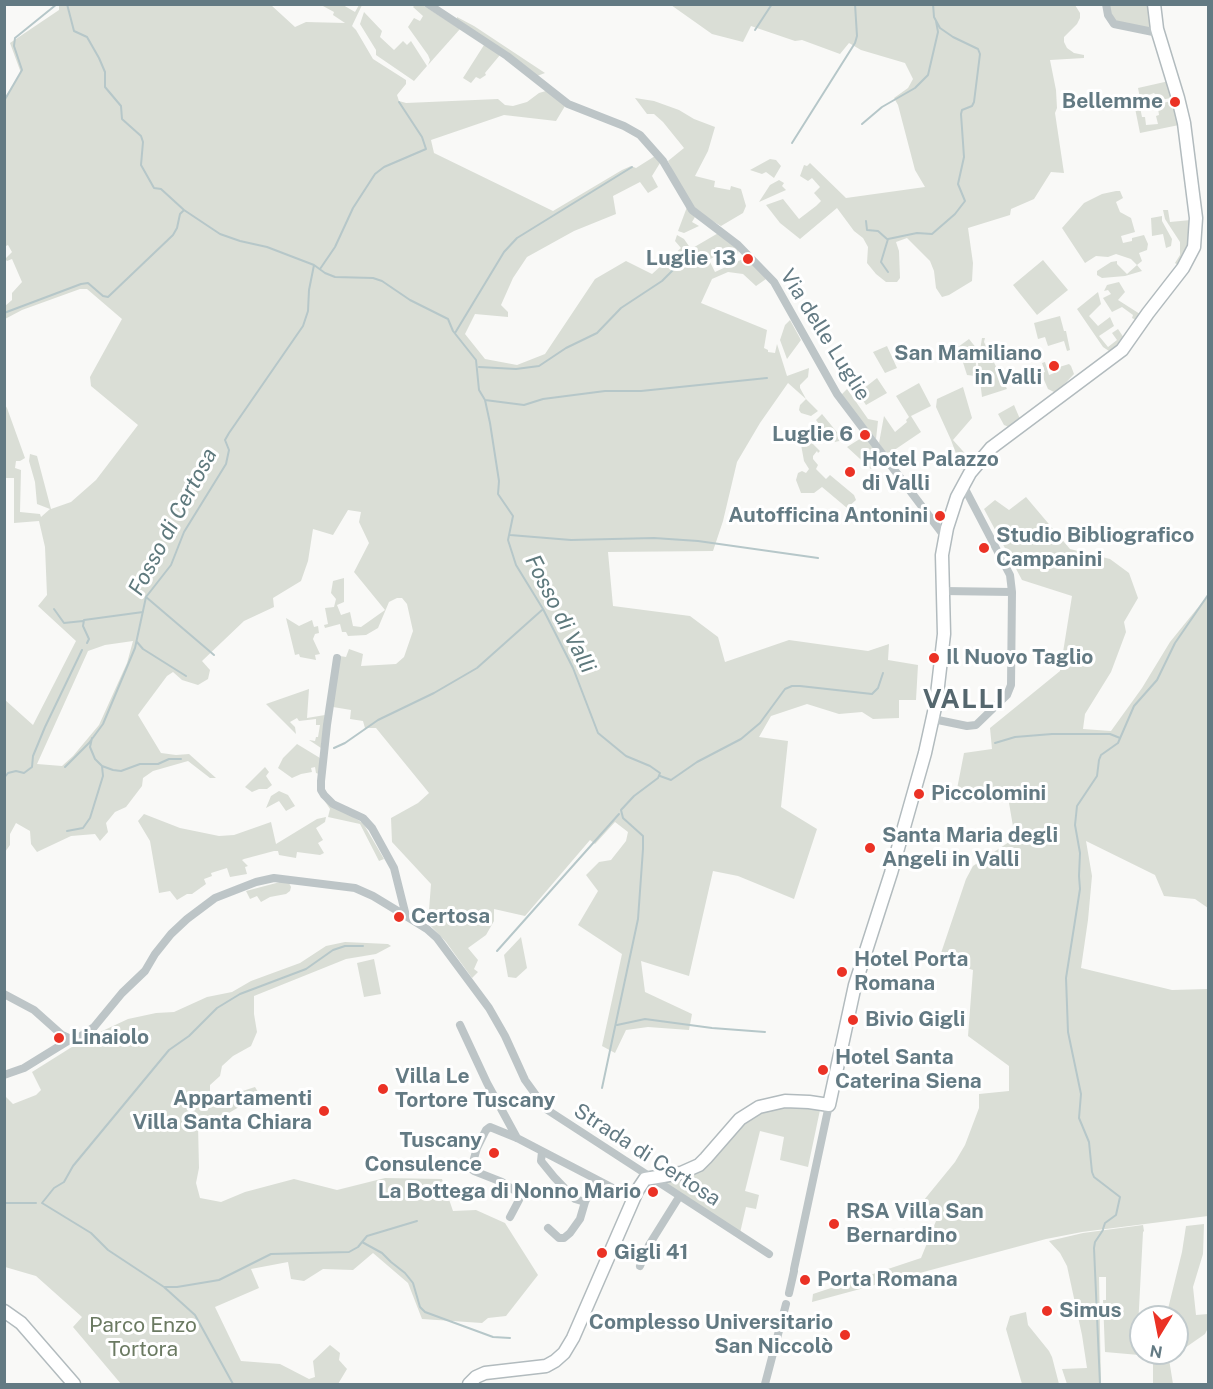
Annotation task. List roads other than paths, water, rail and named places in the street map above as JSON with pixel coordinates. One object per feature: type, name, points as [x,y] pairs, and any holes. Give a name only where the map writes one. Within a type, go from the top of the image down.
[{"type":"main road","points":[[469,1384],[476,1377],[485,1373],[543,1367],[561,1357],[570,1344],[641,1184],[648,1177],[681,1173],[699,1164],[740,1119],[759,1107],[785,1101],[829,1105],[855,985],[891,873],[933,719],[944,646],[942,562],[945,537],[963,485],[975,466],[995,445],[1122,350],[1191,254],[1196,227],[1188,150],[1178,98],[1158,33],[1154,4]]},
{"type":"main road","points":[[4,1311],[21,1323],[74,1384]]},
{"type":"street","name":"Via delle Luglie","points":[[428,4],[507,56],[568,104],[624,126],[640,135],[661,158],[692,210],[729,237],[774,282],[837,394],[945,537]]},
{"type":"street","points":[[1106,4],[1108,15],[1114,24],[1158,33]]},
{"type":"street","points":[[933,719],[973,726],[1008,692],[1011,682],[1012,592],[1010,573],[963,485]]},
{"type":"street","points":[[944,591],[1012,592]]},
{"type":"street","points":[[337,658],[321,790],[333,804],[363,818],[372,828],[394,868],[406,916]]},
{"type":"street","name":"Strada di Certosa","points":[[4,1075],[24,1068],[71,1039],[81,1036],[97,1024],[122,993],[145,971],[161,947],[187,919],[215,898],[256,882],[278,878],[355,888],[406,916],[437,938],[489,1008],[525,1080],[543,1107],[769,1254]]},
{"type":"street","points":[[4,994],[34,1010],[62,1035],[71,1039]]},
{"type":"street","points":[[460,1025],[517,1138]]},
{"type":"street","points":[[789,1293],[829,1105]]},
{"type":"street","points":[[510,1217],[519,1200],[518,1193],[502,1182],[472,1171],[475,1152],[488,1128],[495,1128],[517,1138],[634,1199]]},
{"type":"street","points":[[542,1152],[540,1158],[546,1168],[575,1199],[585,1202]]},
{"type":"street","points":[[548,1228],[557,1238],[566,1236],[580,1219],[585,1202],[596,1180]]},
{"type":"street","points":[[640,1266],[649,1245],[683,1200]]},
{"type":"street","points":[[765,1384],[786,1304]]},
{"type":"waterway","points":[[4,101],[22,70],[14,46],[15,38],[57,4]]},
{"type":"waterway","name":"Fosso di Valli","points":[[67,4],[74,31],[87,37],[99,58],[105,72],[105,87],[121,106],[122,119],[141,136],[143,142],[141,165],[154,188],[161,189],[184,210],[220,234],[267,247],[314,265],[335,277],[373,278],[382,281],[410,300],[448,319],[453,331],[476,360],[479,390],[485,400],[490,423],[499,481],[498,494],[513,516],[508,540],[516,565],[543,609],[573,668],[598,733],[626,756],[660,773],[658,778],[634,796],[621,810],[623,818],[643,836],[643,849],[638,919],[602,1088]]},
{"type":"waterway","points":[[755,30],[772,4]]},
{"type":"waterway","points":[[792,143],[855,43],[857,36],[855,4]]},
{"type":"waterway","points":[[888,272],[881,262],[888,239],[917,233],[932,234],[955,214],[965,201],[958,184],[964,157],[961,114],[962,110],[972,106],[974,102],[980,54],[978,49],[940,28],[934,17],[933,4]]},
{"type":"waterway","points":[[862,124],[882,107],[915,88],[928,75],[938,32],[936,21]]},
{"type":"waterway","points":[[320,269],[335,247],[353,208],[375,174],[384,167],[426,149],[422,137],[399,102]]},
{"type":"waterway","points":[[455,333],[504,252],[517,238],[632,167]]},
{"type":"waterway","points":[[4,313],[81,284],[88,283],[103,296],[108,297],[173,235],[180,214],[184,210]]},
{"type":"waterway","points":[[866,221],[867,230],[878,231],[887,239]]},
{"type":"waterway","points":[[479,367],[516,369],[539,366],[566,348],[597,333],[621,308],[662,281],[685,258]]},
{"type":"waterway","name":"Fosso di Certosa","points":[[65,767],[89,743],[103,724],[135,648],[146,597],[171,565],[184,532],[226,464],[229,450],[225,440],[303,326],[308,311],[314,265]]},
{"type":"waterway","points":[[485,400],[524,405],[543,399],[605,391],[641,391],[767,378]]},
{"type":"waterway","points":[[510,535],[571,540],[654,538],[698,541],[818,558]]},
{"type":"waterway","points":[[1103,1229],[1105,1223],[1116,1215],[1120,1197],[1094,1177],[1092,1172],[1089,1142],[1079,1118],[1081,1094],[1068,1032],[1066,978],[1080,889],[1080,853],[1075,825],[1077,806],[1097,776],[1101,755],[1118,743],[1134,706],[1157,680],[1175,643],[1208,595]]},
{"type":"waterway","points":[[146,597],[214,655]]},
{"type":"waterway","points":[[54,609],[64,623],[83,621]]},
{"type":"waterway","points":[[334,748],[378,720],[434,693],[477,668],[542,610]]},
{"type":"waterway","points":[[87,643],[89,639],[83,626],[84,620],[143,612]]},
{"type":"waterway","points":[[137,642],[143,649],[186,676]]},
{"type":"waterway","points":[[4,778],[8,773],[16,771],[24,773],[32,767],[33,756],[45,727],[82,650]]},
{"type":"waterway","points":[[660,776],[671,780],[697,762],[741,739],[760,723],[785,689],[800,686],[872,694],[878,688],[883,673]]},
{"type":"waterway","points":[[995,743],[1015,737],[1052,734],[1110,734],[1120,738]]},
{"type":"waterway","name":"Fosso di Certosa","points":[[92,738],[90,747],[95,759],[102,766],[113,770],[121,771],[140,764],[158,764],[169,759],[181,759]]},
{"type":"waterway","name":"Fosso di Certosa","points":[[67,831],[83,828],[90,818],[103,776],[102,766]]},
{"type":"waterway","points":[[497,951],[619,814]]},
{"type":"waterway","points":[[233,1384],[195,1315],[164,1287],[108,1250],[91,1233],[42,1203],[54,1188],[64,1182],[73,1166],[169,1050],[189,1036],[217,1008],[240,994],[306,969],[333,950],[345,946],[363,946]]},
{"type":"waterway","points":[[617,1025],[645,1019],[765,1032]]},
{"type":"waterway","points":[[4,1203],[36,1203]]},
{"type":"waterway","points":[[164,1287],[219,1280],[271,1254],[349,1252],[358,1247],[367,1236],[417,1221]]},
{"type":"waterway","points":[[1100,1384],[1094,1248],[1103,1230]]},
{"type":"waterway","points":[[362,1242],[382,1253],[405,1273],[413,1283],[420,1307],[425,1312],[493,1337],[510,1338]]},
{"type":"place","name":"Bellemme","points":[[1175,102]]},
{"type":"place","name":"Luglie 13","points":[[748,259]]},
{"type":"place","name":"San Mamiliano in Valli","points":[[1054,366]]},
{"type":"place","name":"Luglie 6","points":[[865,435]]},
{"type":"place","name":"Hotel Palazzo di Valli","points":[[850,472]]},
{"type":"place","name":"Autofficina Antonini","points":[[940,516]]},
{"type":"place","name":"Studio Bibliografico Campanini","points":[[984,548]]},
{"type":"place","name":"Il Nuovo Taglio","points":[[934,658]]},
{"type":"place","name":"Piccolomini","points":[[919,794]]},
{"type":"place","name":"Santa Maria degli Angeli in Valli","points":[[870,848]]},
{"type":"place","name":"Certosa","points":[[399,917]]},
{"type":"place","name":"Hotel Porta Romana","points":[[842,972]]},
{"type":"place","name":"Bivio Gigli","points":[[853,1020]]},
{"type":"place","name":"Linaiolo","points":[[59,1038]]},
{"type":"place","name":"Hotel Santa Caterina Siena","points":[[823,1070]]},
{"type":"place","name":"Villa Le Tortore Tuscany","points":[[383,1089]]},
{"type":"place","name":"Appartamenti Villa Santa Chiara","points":[[324,1111]]},
{"type":"place","name":"Tuscany Consulence","points":[[494,1153]]},
{"type":"place","name":"La Bottega di Nonno Mario","points":[[653,1192]]},
{"type":"place","name":"RSA Villa San Bernardino","points":[[834,1224]]},
{"type":"place","name":"Gigli 41","points":[[602,1253]]},
{"type":"place","name":"Porta Romana","points":[[805,1280]]},
{"type":"place","name":"Simus","points":[[1047,1311]]},
{"type":"place","name":"Complesso Universitario San Niccolò","points":[[845,1335]]},
{"type":"district","name":"VALLI","points":[[964,700]]},
{"type":"park label","name":"Parco Enzo Tortora","points":[[143,1338]]}]
